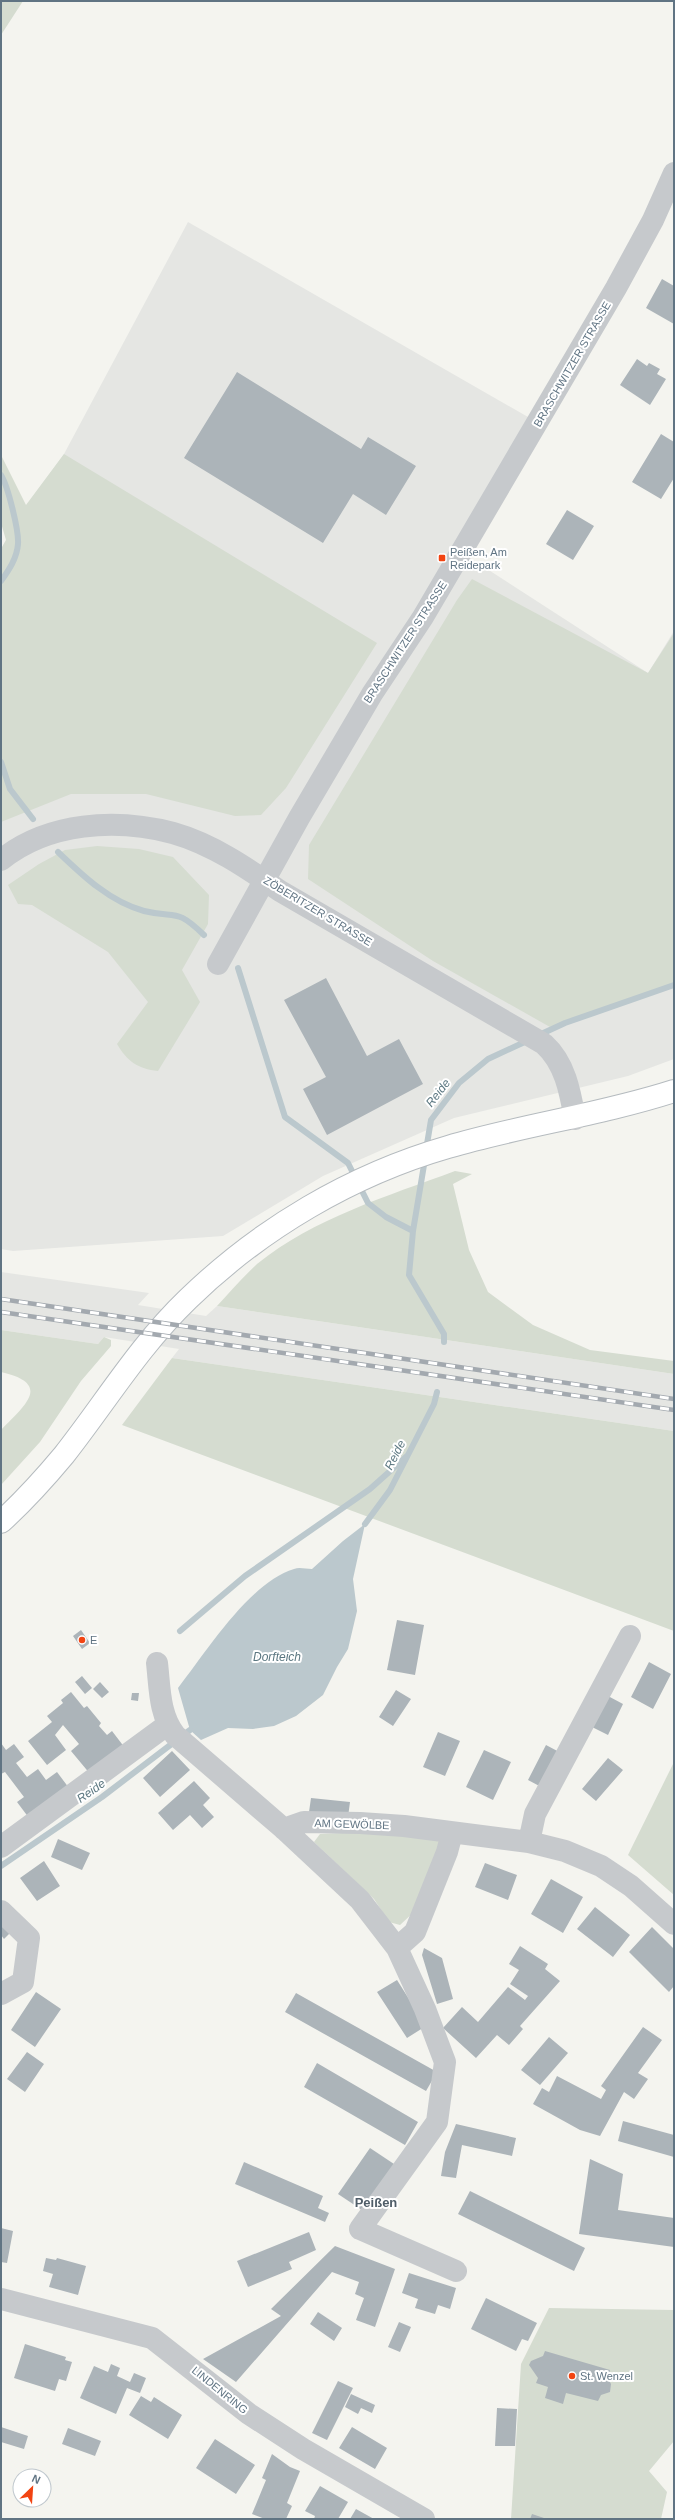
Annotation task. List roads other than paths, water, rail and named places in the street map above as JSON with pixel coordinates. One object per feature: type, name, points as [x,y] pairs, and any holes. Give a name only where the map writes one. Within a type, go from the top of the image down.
[{"type":"main road","points":[[1,1522],[51,1471],[136,1356],[188,1298],[268,1233],[308,1208],[350,1186],[416,1157],[448,1147],[575,1119],[674,1091]]},
{"type":"street","name":"BRASCHWITZER STRASSE","points":[[218,964],[264,880],[368,700],[423,617],[616,288],[653,220],[674,173]]},
{"type":"street","name":"ZÖBERITZER STRASSE","points":[[1,860],[20,847],[62,830],[88,826],[134,826],[173,834],[194,841],[238,863],[264,880],[544,1044],[558,1060],[566,1078],[575,1119]]},
{"type":"street","points":[[529,1842],[535,1814],[630,1636]]},
{"type":"street","points":[[158,1663],[162,1711],[175,1735],[284,1829],[360,1900],[397,1948],[425,2009],[446,2062],[437,2122],[360,2229],[456,2271]]},
{"type":"street","points":[[1,1848],[175,1735]]},
{"type":"street","name":"AM GEWÖLBE","points":[[284,1829],[304,1822],[344,1822],[404,1826],[529,1842],[565,1851],[601,1866],[631,1886],[674,1924]]},
{"type":"street","points":[[397,1948],[415,1932],[447,1852],[452,1833]]},
{"type":"street","points":[[1,1911],[29,1938],[23,1982],[1,1994]]},
{"type":"street","name":"LINDENRING","points":[[1,2299],[152,2338],[249,2414],[355,2480],[424,2519]]},
{"type":"water","name":"Dorfteich","points":[[365,1524],[353,1579],[357,1611],[348,1649],[323,1695],[296,1716],[274,1726],[253,1729],[228,1728],[201,1740],[190,1730],[178,1688],[230,1620],[261,1588],[277,1577],[294,1569],[312,1569],[343,1541]]},
{"type":"waterway","points":[[1,475],[7,489],[18,538],[14,559],[1,581]]},
{"type":"waterway","points":[[1,762],[10,789],[33,819]]},
{"type":"waterway","points":[[58,852],[97,887],[120,901],[144,911],[181,917],[204,935]]},
{"type":"waterway","points":[[238,968],[285,1117],[348,1163],[368,1203],[386,1217],[413,1231]]},
{"type":"waterway","name":"Reide","points":[[539,1035],[565,1023],[674,985]]},
{"type":"waterway","name":"Reide","points":[[426,1150],[431,1120],[459,1083],[488,1059],[529,1040]]},
{"type":"waterway","name":"Reide","points":[[425,1159],[413,1231],[409,1275],[444,1334],[444,1342]]},
{"type":"waterway","name":"Reide","points":[[365,1524],[390,1490],[434,1404],[437,1392]]},
{"type":"waterway","points":[[180,1631],[245,1576],[370,1489],[407,1456]]},
{"type":"waterway","name":"Reide","points":[[1,1866],[102,1797],[190,1730]]},
{"type":"railway","points":[[1,1299],[674,1399]]},
{"type":"railway","points":[[1,1312],[674,1410]]},
{"type":"place","name":"Peißen, Am Reidepark","points":[[442,558]]},
{"type":"place","name":"E","points":[[82,1640]]},
{"type":"place","name":"St. Wenzel","points":[[572,2376]]},
{"type":"district","name":"Peißen","points":[[376,2202]]}]
